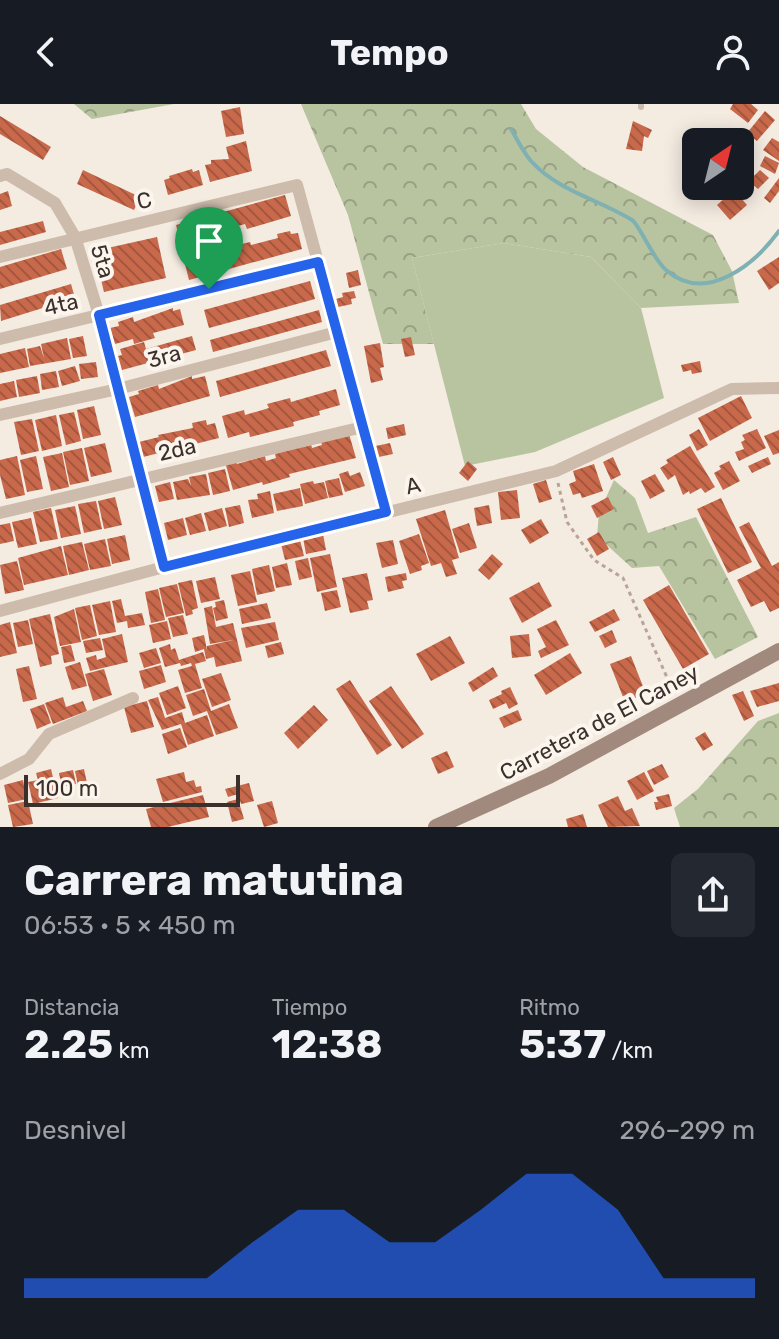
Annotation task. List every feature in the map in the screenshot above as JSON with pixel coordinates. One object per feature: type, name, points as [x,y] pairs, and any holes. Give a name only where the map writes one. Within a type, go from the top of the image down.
[{"type":"main road","name":"Carretera de El Caney","points":[[436,827],[549,776],[779,651]]},
{"type":"street","name":"5ta","points":[[0,176],[7,174],[55,203],[75,237],[99,315],[164,567]]},
{"type":"street","name":"C","points":[[0,257],[297,185],[318,262]]},
{"type":"street","name":"4ta","points":[[0,339],[318,262]]},
{"type":"street","points":[[318,262],[386,512]]},
{"type":"street","name":"3ra","points":[[0,415],[118,389],[337,332]]},
{"type":"street","name":"A","points":[[0,611],[164,567],[556,471],[732,389],[779,388]]},
{"type":"street","name":"2da","points":[[0,513],[363,427]]},
{"type":"street","points":[[0,774],[29,759],[49,734],[133,698]]},
{"type":"path","points":[[556,471],[567,522],[594,560],[623,578],[680,707]]},
{"type":"green space","points":[[74,104],[174,104],[92,119]]},
{"type":"green space","points":[[301,104],[521,104],[536,129],[583,167],[713,235],[732,271],[739,303],[641,308],[591,257],[504,243],[412,258],[434,344],[383,344],[348,215]]},
{"type":"green space","points":[[504,243],[591,257],[641,308],[664,398],[535,452],[465,466],[412,258]]},
{"type":"green space","points":[[614,480],[635,498],[648,533],[696,517],[758,637],[715,659],[659,566],[632,568],[597,536],[599,513]]},
{"type":"green space","points":[[779,713],[779,827],[680,827],[674,808],[698,789],[758,721]]},
{"type":"building","points":[[733,104],[751,104],[758,110],[748,123],[730,109]]},
{"type":"building","points":[[240,107],[244,134],[226,137],[221,111]]},
{"type":"building","points":[[765,111],[775,120],[757,141],[754,128],[751,128]]},
{"type":"building","points":[[0,116],[51,147],[43,160],[0,134]]},
{"type":"building","points":[[633,121],[652,130],[648,138],[644,136],[642,151],[626,149]]},
{"type":"building","points":[[772,138],[779,142],[779,161],[763,150]]},
{"type":"building","points":[[246,141],[252,171],[210,182],[205,165],[211,164],[211,160],[229,159],[226,147]]},
{"type":"building","points":[[765,156],[779,163],[775,174],[760,166]]},
{"type":"building","points":[[192,169],[193,172],[199,170],[203,185],[168,195],[164,180]]},
{"type":"building","points":[[83,170],[140,197],[134,210],[77,184]]},
{"type":"building","points":[[760,170],[769,178],[758,189],[754,185],[754,176]]},
{"type":"building","points":[[779,178],[779,191],[770,203],[764,198]]},
{"type":"building","points":[[8,191],[12,206],[0,210],[0,194]]},
{"type":"building","points":[[285,195],[291,216],[247,229],[245,224],[207,235],[209,240],[182,248],[176,225]]},
{"type":"building","points":[[723,200],[743,200],[747,205],[730,220],[717,205]]},
{"type":"building","points":[[43,221],[46,232],[0,245],[0,232]]},
{"type":"building","points":[[290,231],[291,234],[298,233],[302,249],[189,280],[185,264],[194,261],[193,258],[206,254],[207,258],[230,251],[229,247],[278,238],[277,234]]},
{"type":"building","points":[[157,237],[166,278],[104,292],[94,251]]},
{"type":"building","points":[[61,249],[67,269],[0,289],[0,267]]},
{"type":"building","points":[[779,257],[779,283],[769,290],[757,271]]},
{"type":"building","points":[[358,270],[361,285],[349,288],[346,273]]},
{"type":"building","points":[[310,281],[315,299],[209,328],[204,310]]},
{"type":"building","points":[[71,284],[75,298],[1,321],[0,305]]},
{"type":"building","points":[[354,291],[356,298],[351,299],[352,304],[338,307],[336,299],[343,297],[342,293]]},
{"type":"building","points":[[173,308],[173,311],[180,309],[184,325],[153,333],[155,338],[134,344],[133,339],[115,344],[110,328],[119,326],[118,322],[133,317],[134,322]]},
{"type":"building","points":[[319,310],[322,322],[213,352],[210,340]]},
{"type":"building","points":[[83,336],[87,356],[73,358],[69,339]]},
{"type":"building","points":[[192,336],[196,350],[122,370],[118,356],[122,355],[120,349],[144,342],[146,349]]},
{"type":"building","points":[[411,337],[415,355],[405,357],[401,339]]},
{"type":"building","points":[[67,338],[71,359],[30,366],[27,349],[40,346],[44,358],[41,344]]},
{"type":"building","points":[[380,343],[383,380],[371,383],[364,346]]},
{"type":"building","points":[[25,348],[29,367],[0,373],[0,354]]},
{"type":"building","points":[[326,350],[331,366],[220,397],[216,381]]},
{"type":"building","points":[[700,361],[702,372],[683,372],[681,365]]},
{"type":"building","points":[[96,362],[98,377],[81,379],[79,364]]},
{"type":"building","points":[[75,366],[80,381],[62,386],[58,371]]},
{"type":"building","points":[[56,371],[59,387],[42,390],[40,374]]},
{"type":"building","points":[[37,376],[40,393],[19,397],[16,380]]},
{"type":"building","points":[[192,376],[192,379],[205,376],[210,396],[135,417],[129,397],[139,394],[138,391],[158,385],[159,389]]},
{"type":"building","points":[[14,381],[17,397],[0,401],[0,384]]},
{"type":"building","points":[[336,389],[340,405],[319,411],[320,415],[293,422],[294,426],[250,437],[249,432],[228,438],[222,416],[244,410],[245,415],[269,408],[267,404],[290,398],[291,402]]},
{"type":"building","points":[[741,396],[752,418],[710,441],[698,418]]},
{"type":"building","points":[[94,406],[101,435],[83,439],[77,410]]},
{"type":"building","points":[[74,412],[81,441],[66,445],[59,415]]},
{"type":"building","points":[[56,415],[62,446],[42,451],[35,420]]},
{"type":"building","points":[[32,419],[39,451],[21,455],[14,422]]},
{"type":"building","points":[[206,420],[207,425],[215,423],[219,438],[143,457],[139,442],[193,428],[192,423]]},
{"type":"building","points":[[404,424],[406,435],[388,439],[386,428]]},
{"type":"building","points":[[699,429],[708,445],[697,451],[689,435]]},
{"type":"building","points":[[757,429],[766,448],[739,461],[735,452],[744,449],[742,435]]},
{"type":"building","points":[[779,430],[779,453],[773,455],[764,436]]},
{"type":"building","points":[[349,434],[356,458],[289,474],[290,477],[263,485],[262,482],[233,490],[225,462],[235,460],[237,464],[265,456],[266,461],[276,458],[275,454],[311,444],[312,448],[322,445],[321,442]]},
{"type":"building","points":[[105,443],[112,472],[91,477],[84,448]]},
{"type":"building","points":[[390,443],[393,454],[374,458],[371,447]]},
{"type":"building","points":[[690,446],[715,487],[705,493],[701,488],[683,495],[675,475],[668,480],[660,468],[668,463],[666,460]]},
{"type":"building","points":[[82,448],[89,481],[70,485],[63,452]]},
{"type":"building","points":[[62,453],[69,487],[51,491],[43,457]]},
{"type":"building","points":[[17,456],[25,495],[6,499],[0,460]]},
{"type":"building","points":[[36,456],[43,489],[27,492],[20,460]]},
{"type":"building","points":[[613,457],[621,475],[611,480],[603,462]]},
{"type":"building","points":[[768,457],[771,464],[752,473],[748,466]]},
{"type":"building","points":[[468,461],[477,469],[468,481],[459,473]]},
{"type":"building","points":[[729,461],[740,481],[723,490],[714,473]]},
{"type":"building","points":[[594,464],[603,491],[582,498],[580,493],[573,495],[569,484],[576,481],[573,471]]},
{"type":"building","points":[[225,469],[230,491],[213,495],[208,473]]},
{"type":"building","points":[[348,471],[350,476],[360,472],[365,486],[345,492],[339,474]]},
{"type":"building","points":[[206,474],[210,495],[177,500],[173,482],[188,479],[191,486],[189,477]]},
{"type":"building","points":[[655,474],[665,491],[650,499],[641,481]]},
{"type":"building","points":[[339,478],[343,495],[329,498],[325,481]]},
{"type":"building","points":[[546,480],[552,499],[539,503],[533,484]]},
{"type":"building","points":[[313,481],[314,484],[324,482],[328,498],[305,504],[300,484]]},
{"type":"building","points":[[170,482],[174,499],[159,502],[155,486]]},
{"type":"building","points":[[300,488],[303,506],[277,511],[273,494]]},
{"type":"building","points":[[517,490],[520,518],[501,520],[498,492]]},
{"type":"building","points":[[270,491],[274,513],[252,518],[248,500],[258,499],[257,494]]},
{"type":"building","points":[[115,497],[122,525],[104,529],[98,501]]},
{"type":"building","points":[[608,497],[614,509],[597,518],[591,506]]},
{"type":"building","points":[[721,498],[752,562],[728,573],[697,509]]},
{"type":"building","points":[[96,501],[102,529],[84,533],[78,504]]},
{"type":"building","points":[[240,505],[244,523],[229,527],[225,508]]},
{"type":"building","points":[[489,505],[492,523],[477,526],[474,508]]},
{"type":"building","points":[[75,506],[81,534],[61,538],[55,510]]},
{"type":"building","points":[[51,508],[58,539],[40,542],[33,512]]},
{"type":"building","points":[[222,508],[227,526],[209,531],[204,513]]},
{"type":"building","points":[[445,510],[459,558],[452,560],[457,574],[446,577],[441,563],[431,566],[416,519]]},
{"type":"building","points":[[201,513],[206,531],[190,535],[185,518]]},
{"type":"building","points":[[31,518],[37,544],[18,548],[12,522]]},
{"type":"building","points":[[183,518],[187,535],[168,540],[164,523]]},
{"type":"building","points":[[541,519],[549,533],[530,544],[521,530]]},
{"type":"building","points":[[749,522],[772,566],[779,562],[779,608],[770,612],[764,601],[751,607],[737,580],[761,568],[739,527]]},
{"type":"building","points":[[10,523],[14,541],[0,544],[0,525]]},
{"type":"building","points":[[469,523],[477,548],[460,553],[452,529]]},
{"type":"building","points":[[599,532],[609,549],[597,556],[587,539]]},
{"type":"building","points":[[323,534],[326,550],[306,554],[303,538]]},
{"type":"building","points":[[419,534],[429,563],[421,566],[422,570],[410,574],[399,541]]},
{"type":"building","points":[[125,535],[130,560],[112,564],[107,539]]},
{"type":"building","points":[[105,539],[111,566],[90,570],[84,544]]},
{"type":"building","points":[[300,540],[304,556],[285,560],[281,544]]},
{"type":"building","points":[[393,540],[398,564],[382,568],[376,543]]},
{"type":"building","points":[[82,542],[89,570],[69,575],[63,546]]},
{"type":"building","points":[[61,546],[68,575],[24,585],[18,558]]},
{"type":"building","points":[[330,554],[337,587],[317,592],[310,558]]},
{"type":"building","points":[[492,554],[503,564],[489,580],[478,570]]},
{"type":"building","points":[[308,558],[312,577],[299,580],[295,561]]},
{"type":"building","points":[[17,561],[24,590],[5,594],[0,565]]},
{"type":"building","points":[[287,563],[292,585],[276,588],[272,567]]},
{"type":"building","points":[[269,565],[275,591],[257,595],[252,569]]},
{"type":"building","points":[[250,571],[257,602],[238,606],[231,575]]},
{"type":"building","points":[[367,573],[373,600],[367,601],[369,609],[350,613],[342,578]]},
{"type":"building","points":[[406,573],[407,580],[402,581],[404,588],[388,592],[385,577]]},
{"type":"building","points":[[215,577],[220,599],[201,603],[196,581]]},
{"type":"building","points":[[192,580],[198,608],[186,616],[178,583]]},
{"type":"building","points":[[539,582],[552,606],[522,623],[509,598]]},
{"type":"building","points":[[177,584],[184,613],[166,617],[159,588]]},
{"type":"building","points":[[669,585],[709,654],[683,669],[643,600]]},
{"type":"building","points":[[158,589],[165,620],[151,623],[145,592]]},
{"type":"building","points":[[337,590],[341,607],[325,611],[321,593]]},
{"type":"building","points":[[121,599],[125,616],[142,613],[145,625],[128,628],[127,621],[117,623],[112,601]]},
{"type":"building","points":[[224,600],[228,618],[216,621],[215,602]]},
{"type":"building","points":[[110,601],[116,632],[99,635],[92,605]]},
{"type":"building","points":[[267,603],[271,618],[242,624],[239,609]]},
{"type":"building","points":[[90,605],[97,636],[82,640],[75,608]]},
{"type":"building","points":[[212,606],[216,627],[233,623],[242,661],[216,667],[214,657],[206,659],[204,649],[195,652],[192,638],[204,635],[207,650],[207,646],[233,640],[210,644],[204,608]]},
{"type":"building","points":[[74,609],[81,642],[60,646],[54,617]]},
{"type":"building","points":[[614,609],[620,620],[595,632],[589,622]]},
{"type":"building","points":[[50,614],[59,654],[51,656],[52,664],[40,667],[29,619]]},
{"type":"building","points":[[183,615],[188,634],[173,637],[168,618]]},
{"type":"building","points":[[28,620],[33,644],[18,647],[13,623]]},
{"type":"building","points":[[556,620],[569,645],[541,658],[538,651],[546,647],[537,629]]},
{"type":"building","points":[[167,621],[171,639],[153,643],[149,625]]},
{"type":"building","points":[[10,622],[17,653],[0,657],[0,625]]},
{"type":"building","points":[[275,622],[279,640],[246,648],[241,628]]},
{"type":"building","points":[[612,630],[617,642],[605,648],[599,636]]},
{"type":"building","points":[[122,634],[128,662],[90,671],[86,658],[96,655],[97,660],[106,657],[102,639]]},
{"type":"building","points":[[529,634],[531,656],[512,658],[510,636]]},
{"type":"building","points":[[450,636],[465,663],[431,681],[416,654]]},
{"type":"building","points":[[100,638],[103,650],[86,653],[83,641]]},
{"type":"building","points":[[281,642],[284,654],[268,658],[265,646]]},
{"type":"building","points":[[170,644],[179,660],[203,652],[206,661],[195,664],[202,688],[185,693],[178,670],[192,666],[191,663],[165,667],[159,648]]},
{"type":"building","points":[[71,645],[75,661],[64,663],[61,647]]},
{"type":"building","points":[[156,648],[161,663],[144,668],[139,653]]},
{"type":"building","points":[[570,653],[582,673],[546,695],[534,675]]},
{"type":"building","points":[[631,656],[646,694],[625,702],[610,664]]},
{"type":"building","points":[[80,662],[87,686],[72,690],[65,667]]},
{"type":"building","points":[[161,665],[166,682],[144,689],[139,671]]},
{"type":"building","points":[[29,666],[37,699],[23,702],[16,669]]},
{"type":"building","points":[[493,667],[498,676],[473,692],[468,683]]},
{"type":"building","points":[[104,669],[112,695],[93,701],[85,674]]},
{"type":"building","points":[[221,673],[231,700],[212,707],[202,679]]},
{"type":"building","points":[[350,680],[392,745],[377,755],[336,689]]},
{"type":"building","points":[[779,683],[779,701],[757,707],[750,691]]},
{"type":"building","points":[[178,686],[186,708],[167,715],[159,693]]},
{"type":"building","points":[[391,686],[424,734],[402,749],[369,701]]},
{"type":"building","points":[[510,687],[518,704],[509,709],[506,703],[493,709],[489,700]]},
{"type":"building","points":[[204,689],[211,711],[229,704],[238,728],[216,735],[207,711],[193,716],[186,695]]},
{"type":"building","points":[[743,691],[754,716],[744,721],[732,695]]},
{"type":"building","points":[[63,697],[66,707],[83,701],[87,711],[53,724],[45,703]]},
{"type":"building","points":[[158,697],[165,718],[182,712],[185,723],[207,715],[214,736],[188,745],[181,724],[162,730],[148,700]]},
{"type":"building","points":[[147,701],[154,727],[131,733],[124,707]]},
{"type":"building","points":[[44,704],[51,723],[37,729],[30,709]]},
{"type":"building","points":[[314,705],[328,720],[298,749],[284,733]]},
{"type":"building","points":[[518,710],[522,720],[504,728],[499,718]]},
{"type":"building","points":[[180,728],[187,747],[168,754],[162,734]]},
{"type":"building","points":[[705,732],[713,745],[703,751],[695,738]]},
{"type":"building","points":[[447,751],[454,767],[438,774],[431,758]]},
{"type":"building","points":[[662,764],[669,777],[654,785],[647,771]]},
{"type":"building","points":[[51,769],[58,798],[33,804],[28,782],[38,780],[36,773]]},
{"type":"building","points":[[84,769],[88,788],[79,790],[75,771]]},
{"type":"building","points":[[73,770],[76,784],[62,787],[59,773]]},
{"type":"building","points":[[184,772],[186,782],[194,780],[196,787],[201,786],[202,792],[163,802],[156,779]]},
{"type":"building","points":[[644,772],[654,791],[637,800],[627,781]]},
{"type":"building","points":[[23,780],[27,799],[8,803],[4,785]]},
{"type":"building","points":[[249,783],[254,801],[241,804],[238,794],[228,797],[225,789]]},
{"type":"building","points":[[669,794],[672,806],[656,810],[656,797]]},
{"type":"building","points":[[203,795],[209,817],[168,827],[151,827],[146,809]]},
{"type":"building","points":[[618,796],[625,811],[632,808],[640,826],[608,827],[598,805]]},
{"type":"building","points":[[238,799],[244,819],[232,822],[227,802]]},
{"type":"building","points":[[28,801],[33,824],[13,827],[8,805]]},
{"type":"building","points":[[272,801],[278,823],[264,827],[257,805]]},
{"type":"building","points":[[583,814],[587,827],[568,827],[566,819]]},
{"type":"waterway","points":[[511,129],[528,157],[553,180],[632,220],[661,265],[681,280],[713,282],[728,276],[757,256],[779,231]]},
{"type":"route","points":[[318,262],[386,512],[164,567],[99,315],[209,289],[318,262]]}]
